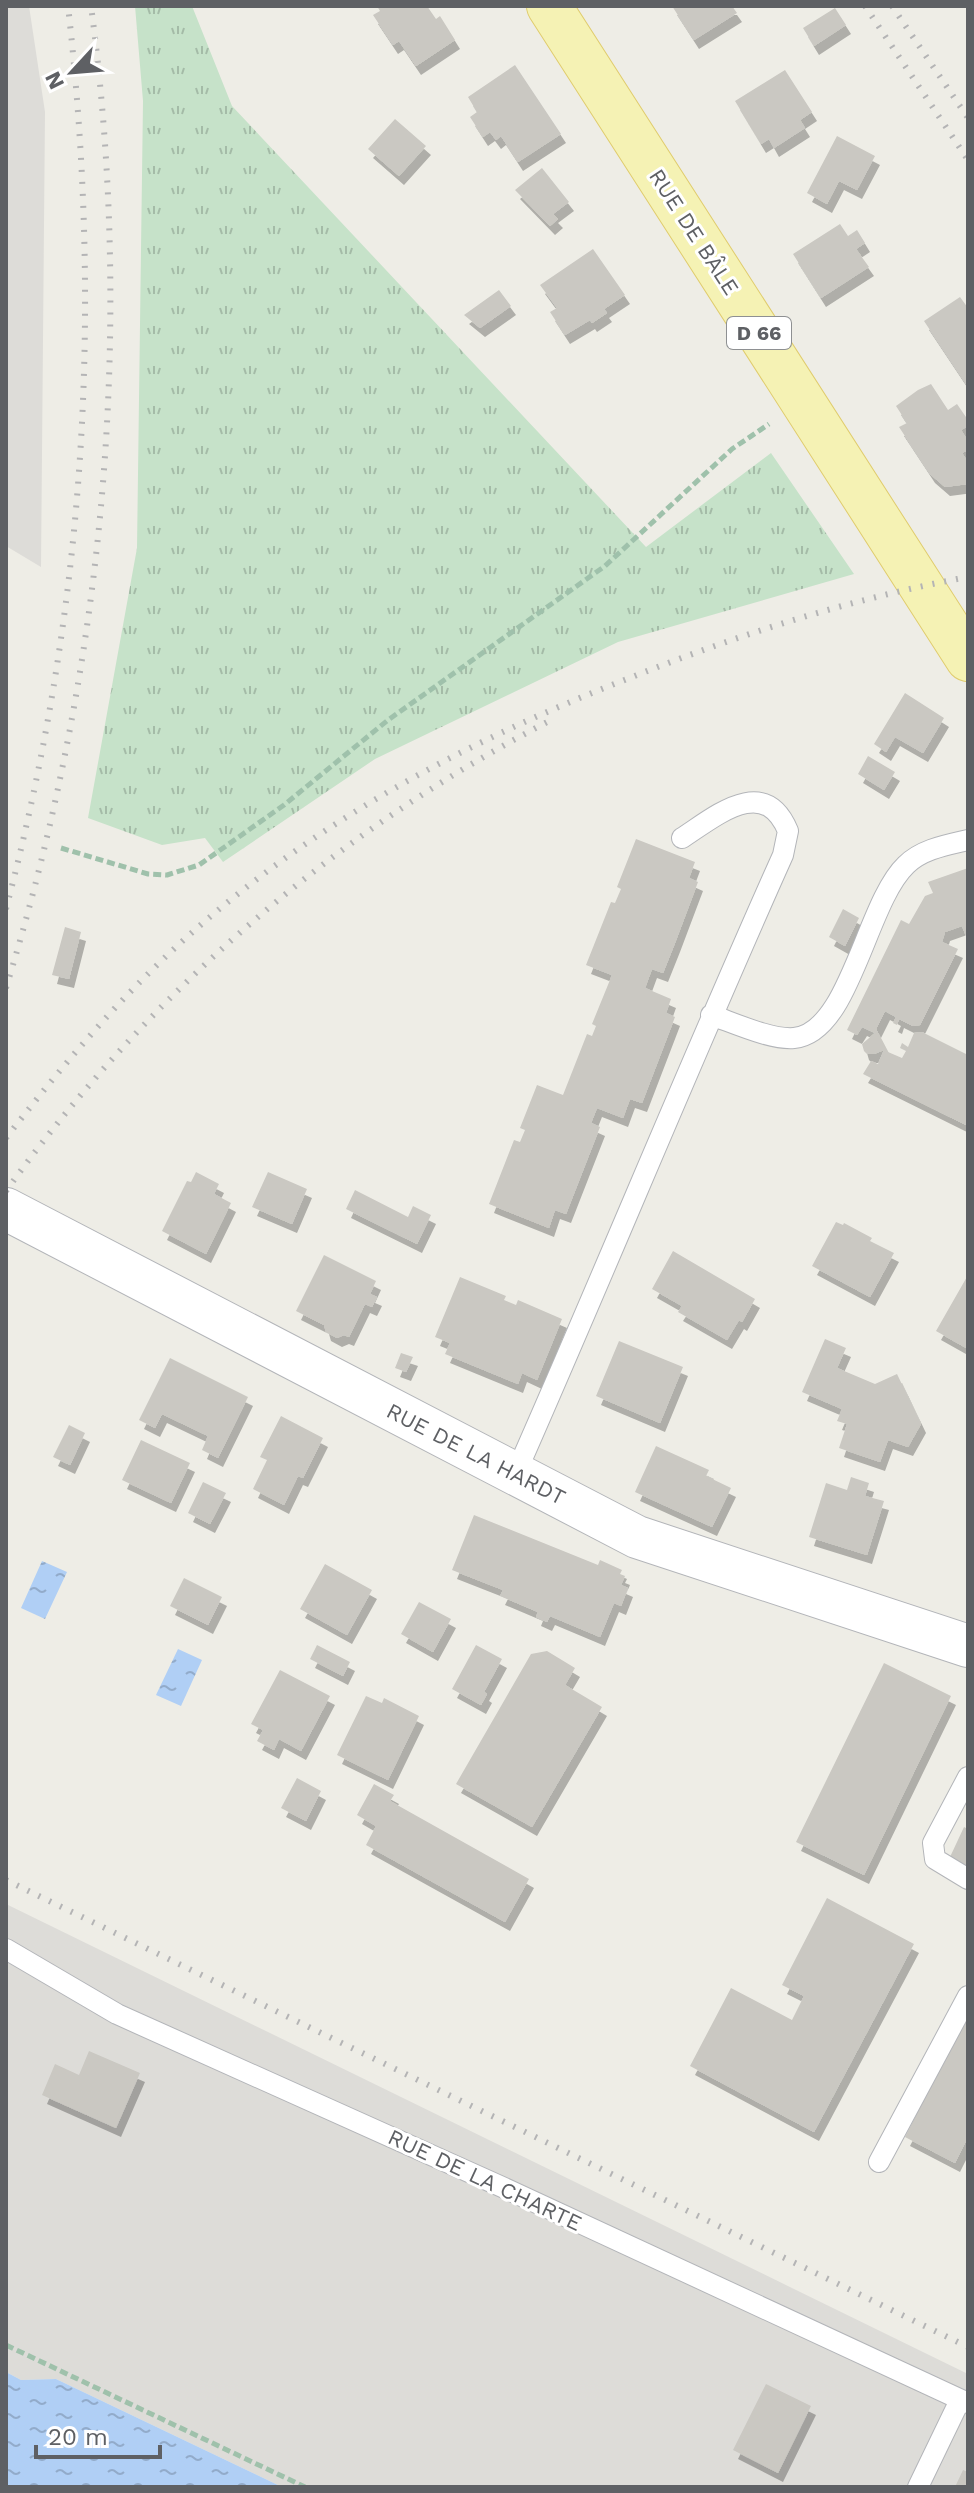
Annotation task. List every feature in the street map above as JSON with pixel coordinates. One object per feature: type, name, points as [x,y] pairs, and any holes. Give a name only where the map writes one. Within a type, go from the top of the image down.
[{"type":"main road","name":"RUE DE BÂLE","points":[[549,6],[968,659]]},
{"type":"street","name":"RUE DE LA HARDT","points":[[6,1209],[637,1537],[968,1646]]},
{"type":"lane","points":[[515,1475],[591,1303],[711,1015],[783,855],[788,831],[776,811],[752,801],[725,810],[682,838]]},
{"type":"lane","points":[[711,1015],[782,1038],[809,1035],[820,1027],[839,1003],[870,926],[904,866],[927,852],[968,840]]},
{"type":"lane","points":[[968,1777],[933,1843],[935,1859],[968,1879]]},
{"type":"lane","name":"RUE DE LA CHARTE","points":[[6,1949],[117,2014],[497,2185],[964,2402]]},
{"type":"lane","points":[[879,2162],[968,1996]]},
{"type":"lane","points":[[918,2487],[964,2402]]},
{"type":"path","points":[[61,848],[148,874],[167,875],[199,865],[284,805],[388,720],[605,566],[732,449],[803,401]]},
{"type":"path","points":[[6,2345],[305,2487]]},
{"type":"shaded area","points":[[6,6],[29,6],[45,112],[41,567],[6,546]]},
{"type":"shaded area","points":[[6,1904],[968,2374],[968,2487],[282,2487],[56,2379],[21,2380],[6,2372]]},
{"type":"green space","points":[[135,6],[192,6],[232,106],[646,547],[771,453],[854,574],[618,642],[375,759],[223,862],[205,838],[162,845],[88,818],[137,548],[143,101]]},
{"type":"water","points":[[42,1561],[67,1572],[45,1619],[21,1608]]},
{"type":"water","points":[[178,1649],[202,1660],[181,1706],[156,1695]]},
{"type":"water","points":[[6,2372],[21,2380],[56,2379],[282,2487],[6,2487]]},
{"type":"building","points":[[377,6],[427,6],[436,19],[440,16],[455,40],[416,66],[399,41],[393,45],[373,15],[380,11]]},
{"type":"building","points":[[672,6],[732,6],[737,13],[694,40]]},
{"type":"building","points":[[835,8],[846,25],[814,46],[803,28]]},
{"type":"building","points":[[515,65],[561,134],[518,162],[501,136],[496,140],[490,132],[483,137],[470,117],[477,112],[468,97]]},
{"type":"building","points":[[785,70],[812,112],[800,120],[805,128],[774,148],[769,139],[761,144],[735,101]]},
{"type":"building","points":[[395,119],[426,146],[399,176],[368,149]]},
{"type":"building","points":[[837,136],[875,156],[857,190],[839,181],[827,204],[807,193]]},
{"type":"building","points":[[542,168],[569,202],[553,214],[558,219],[550,226],[515,190]]},
{"type":"building","points":[[840,224],[848,236],[857,230],[865,243],[856,249],[869,267],[821,298],[793,254]]},
{"type":"building","points":[[593,249],[625,295],[604,309],[607,313],[592,323],[590,320],[565,335],[550,312],[557,308],[540,285]]},
{"type":"building","points":[[499,290],[511,306],[480,328],[464,315]]},
{"type":"building","points":[[960,297],[968,308],[968,387],[924,321]]},
{"type":"building","points":[[931,384],[948,410],[957,404],[968,420],[968,426],[961,430],[968,441],[968,450],[962,453],[968,462],[968,484],[945,487],[930,474],[899,427],[907,423],[896,406]]},
{"type":"building","points":[[905,693],[944,718],[923,753],[895,737],[886,752],[874,744]]},
{"type":"building","points":[[868,756],[895,772],[884,790],[858,774]]},
{"type":"building","points":[[636,839],[695,862],[689,878],[698,882],[675,943],[663,973],[652,969],[645,988],[671,999],[666,1013],[675,1017],[642,1103],[630,1099],[623,1118],[597,1108],[591,1123],[600,1127],[566,1214],[555,1210],[549,1228],[489,1204],[514,1140],[520,1142],[525,1130],[520,1128],[537,1085],[563,1095],[587,1034],[592,1036],[596,1026],[592,1024],[612,975],[586,965],[611,902],[615,903],[621,889],[617,887]]},
{"type":"building","points":[[968,868],[968,941],[962,926],[945,932],[942,942],[958,949],[920,1025],[913,1026],[899,1019],[897,1025],[893,1023],[896,1017],[885,1011],[876,1029],[888,1052],[902,1058],[906,1051],[900,1048],[902,1043],[908,1047],[914,1033],[922,1032],[968,1055],[968,1126],[863,1074],[871,1061],[878,1064],[884,1050],[867,1054],[862,1044],[875,1033],[862,1027],[857,1035],[847,1030],[901,920],[909,924],[925,896],[933,893],[928,882]]},
{"type":"building","points":[[843,909],[859,918],[845,946],[829,937]]},
{"type":"building","points":[[65,927],[81,932],[69,979],[52,975]]},
{"type":"building","points":[[196,1172],[219,1184],[214,1194],[231,1203],[206,1254],[162,1231],[187,1181],[191,1182]]},
{"type":"building","points":[[268,1172],[307,1189],[292,1224],[252,1207]]},
{"type":"building","points":[[355,1190],[408,1217],[413,1206],[431,1215],[417,1244],[346,1209]]},
{"type":"building","points":[[836,1222],[844,1223],[894,1253],[870,1297],[812,1266]]},
{"type":"building","points":[[673,1251],[755,1299],[727,1340],[678,1312],[682,1306],[652,1289]]},
{"type":"building","points":[[324,1255],[376,1281],[370,1294],[377,1297],[372,1307],[365,1304],[349,1337],[344,1335],[337,1338],[326,1332],[324,1325],[296,1311]]},
{"type":"building","points":[[968,1275],[968,1349],[936,1331]]},
{"type":"building","points":[[460,1277],[506,1296],[504,1300],[516,1305],[518,1300],[562,1319],[537,1380],[522,1373],[518,1384],[445,1354],[450,1343],[435,1337]]},
{"type":"building","points":[[825,1339],[846,1348],[837,1368],[875,1384],[897,1374],[921,1424],[908,1447],[888,1440],[880,1462],[839,1448],[847,1424],[837,1421],[842,1409],[802,1392]]},
{"type":"building","points":[[619,1341],[683,1367],[660,1423],[596,1396]]},
{"type":"building","points":[[401,1353],[413,1357],[406,1372],[395,1368]]},
{"type":"building","points":[[170,1358],[248,1397],[218,1458],[202,1450],[208,1436],[162,1414],[155,1428],[139,1420]]},
{"type":"building","points":[[281,1416],[323,1438],[303,1478],[298,1476],[284,1505],[253,1489],[267,1460],[260,1457]]},
{"type":"building","points":[[69,1425],[85,1433],[70,1465],[53,1457]]},
{"type":"building","points":[[141,1440],[190,1463],[171,1503],[122,1480]]},
{"type":"building","points":[[656,1446],[709,1470],[706,1476],[731,1488],[712,1527],[635,1492]]},
{"type":"building","points":[[851,1477],[869,1483],[865,1496],[884,1501],[867,1555],[809,1537],[826,1483],[847,1490]]},
{"type":"building","points":[[203,1482],[226,1493],[210,1524],[188,1513]]},
{"type":"building","points":[[474,1515],[598,1565],[600,1560],[622,1570],[620,1574],[625,1576],[621,1585],[628,1588],[621,1606],[614,1603],[600,1637],[550,1616],[547,1622],[536,1617],[538,1612],[500,1596],[503,1590],[452,1570]]},
{"type":"building","points":[[325,1564],[372,1590],[347,1635],[300,1609]]},
{"type":"building","points":[[184,1578],[222,1597],[208,1625],[170,1606]]},
{"type":"building","points":[[419,1602],[451,1619],[433,1652],[401,1634]]},
{"type":"building","points":[[317,1645],[350,1662],[343,1676],[310,1659]]},
{"type":"building","points":[[476,1645],[502,1659],[484,1692],[487,1694],[481,1705],[452,1689]]},
{"type":"building","points":[[547,1651],[575,1668],[565,1685],[602,1707],[532,1827],[456,1784],[531,1654]]},
{"type":"building","points":[[884,1663],[951,1696],[864,1875],[796,1842]]},
{"type":"building","points":[[280,1670],[330,1696],[301,1751],[279,1739],[274,1750],[257,1741],[263,1730],[251,1724]]},
{"type":"building","points":[[366,1696],[382,1703],[384,1698],[419,1716],[388,1780],[337,1755]]},
{"type":"building","points":[[297,1778],[321,1791],[306,1821],[281,1808]]},
{"type":"building","points":[[374,1784],[394,1795],[390,1801],[529,1879],[505,1922],[366,1845],[376,1826],[357,1815]]},
{"type":"building","points":[[964,1827],[968,1829],[968,1866],[950,1857]]},
{"type":"building","points":[[827,1898],[914,1944],[814,2132],[690,2066],[731,1988],[792,2020],[804,1996],[782,1985]]},
{"type":"building","points":[[968,2012],[968,2137],[955,2163],[905,2137]]},
{"type":"building","points":[[89,2051],[140,2073],[116,2128],[42,2095],[55,2064],[79,2075]]},
{"type":"building","points":[[766,2384],[811,2406],[778,2473],[733,2450]]},
{"type":"building","points":[[963,2470],[968,2472],[968,2487],[955,2487]]},
{"type":"railway","points":[[6,909],[33,796],[54,684],[70,572],[80,460],[85,348],[84,235],[79,121],[68,6]]},
{"type":"railway","points":[[6,988],[39,869],[66,748],[87,625],[101,502],[109,378],[110,254],[104,130],[91,6]]},
{"type":"railway","points":[[865,6],[968,160]]},
{"type":"railway","points":[[892,6],[968,118]]},
{"type":"railway","points":[[6,1138],[92,1033],[187,937],[287,857],[393,789],[448,759],[563,705],[707,649],[792,620],[879,596],[968,577]]},
{"type":"railway","points":[[6,1191],[61,1118],[121,1049],[252,922],[323,864],[398,811],[475,762],[555,718]]},
{"type":"railway","points":[[6,1880],[968,2347]]}]
